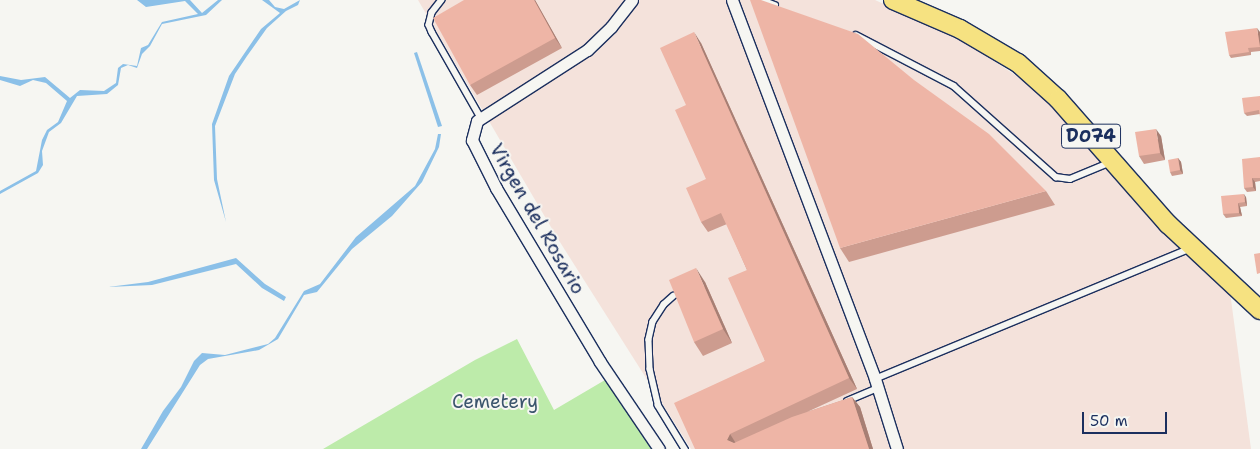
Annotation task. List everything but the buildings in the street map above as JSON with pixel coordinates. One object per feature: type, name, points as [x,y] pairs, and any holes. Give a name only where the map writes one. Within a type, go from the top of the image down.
[{"type":"main road","name":"D074","points":[[893,0],[960,29],[1018,63],[1058,98],[1113,162],[1192,248],[1260,310]]},
{"type":"street","points":[[481,118],[587,50],[611,27],[632,0]]},
{"type":"street","points":[[732,0],[876,383],[897,449]]},
{"type":"street","name":"Virgen del Rosario","points":[[481,118],[474,125],[471,134],[478,155],[600,362],[659,449]]},
{"type":"lane","points":[[442,0],[432,12],[429,24],[481,118]]},
{"type":"lane","points":[[762,0],[780,7]]},
{"type":"lane","points":[[851,33],[954,86],[1056,177],[1070,179],[1113,162]]},
{"type":"lane","points":[[843,403],[876,383],[1192,248]]},
{"type":"lane","points":[[674,296],[664,305],[653,322],[649,340],[650,369],[658,405],[685,449]]},
{"type":"shaded area","points":[[418,0],[875,0],[964,41],[1039,91],[1230,292],[1251,449],[691,449],[558,239]]},
{"type":"green space","name":"Cemetery","points":[[517,339],[554,410],[605,380],[653,449],[323,449],[475,360]]},
{"type":"water","points":[[137,0],[190,0],[202,13],[218,0],[222,0],[206,15],[162,24],[150,46],[142,54],[137,68],[128,65],[121,68],[118,85],[107,94],[77,96],[61,123],[49,132],[42,151],[43,165],[38,173],[0,194],[0,191],[36,171],[42,140],[47,130],[58,122],[67,101],[46,83],[33,80],[20,86],[0,80],[0,76],[21,80],[45,77],[70,98],[80,90],[104,91],[116,83],[118,68],[123,64],[137,66],[141,48],[148,45],[162,22],[198,14],[185,1],[146,7]]},
{"type":"water","points":[[262,0],[269,0],[275,7],[284,9],[300,0],[298,5],[286,11],[267,28],[247,56],[235,74],[215,126],[217,179],[226,222],[214,180],[212,124],[229,76],[261,29],[280,13]]},
{"type":"water","points":[[417,52],[442,126],[438,127],[414,53]]},
{"type":"water","points":[[438,134],[441,134],[439,147],[422,182],[392,216],[352,249],[317,292],[304,295],[278,339],[259,350],[208,359],[200,365],[147,449],[141,449],[163,411],[181,387],[194,361],[202,353],[225,355],[268,344],[275,338],[304,291],[320,284],[356,237],[415,186],[435,149]]},
{"type":"water","points":[[236,258],[265,284],[286,297],[284,301],[262,288],[236,264],[152,285],[108,287],[148,282]]}]
